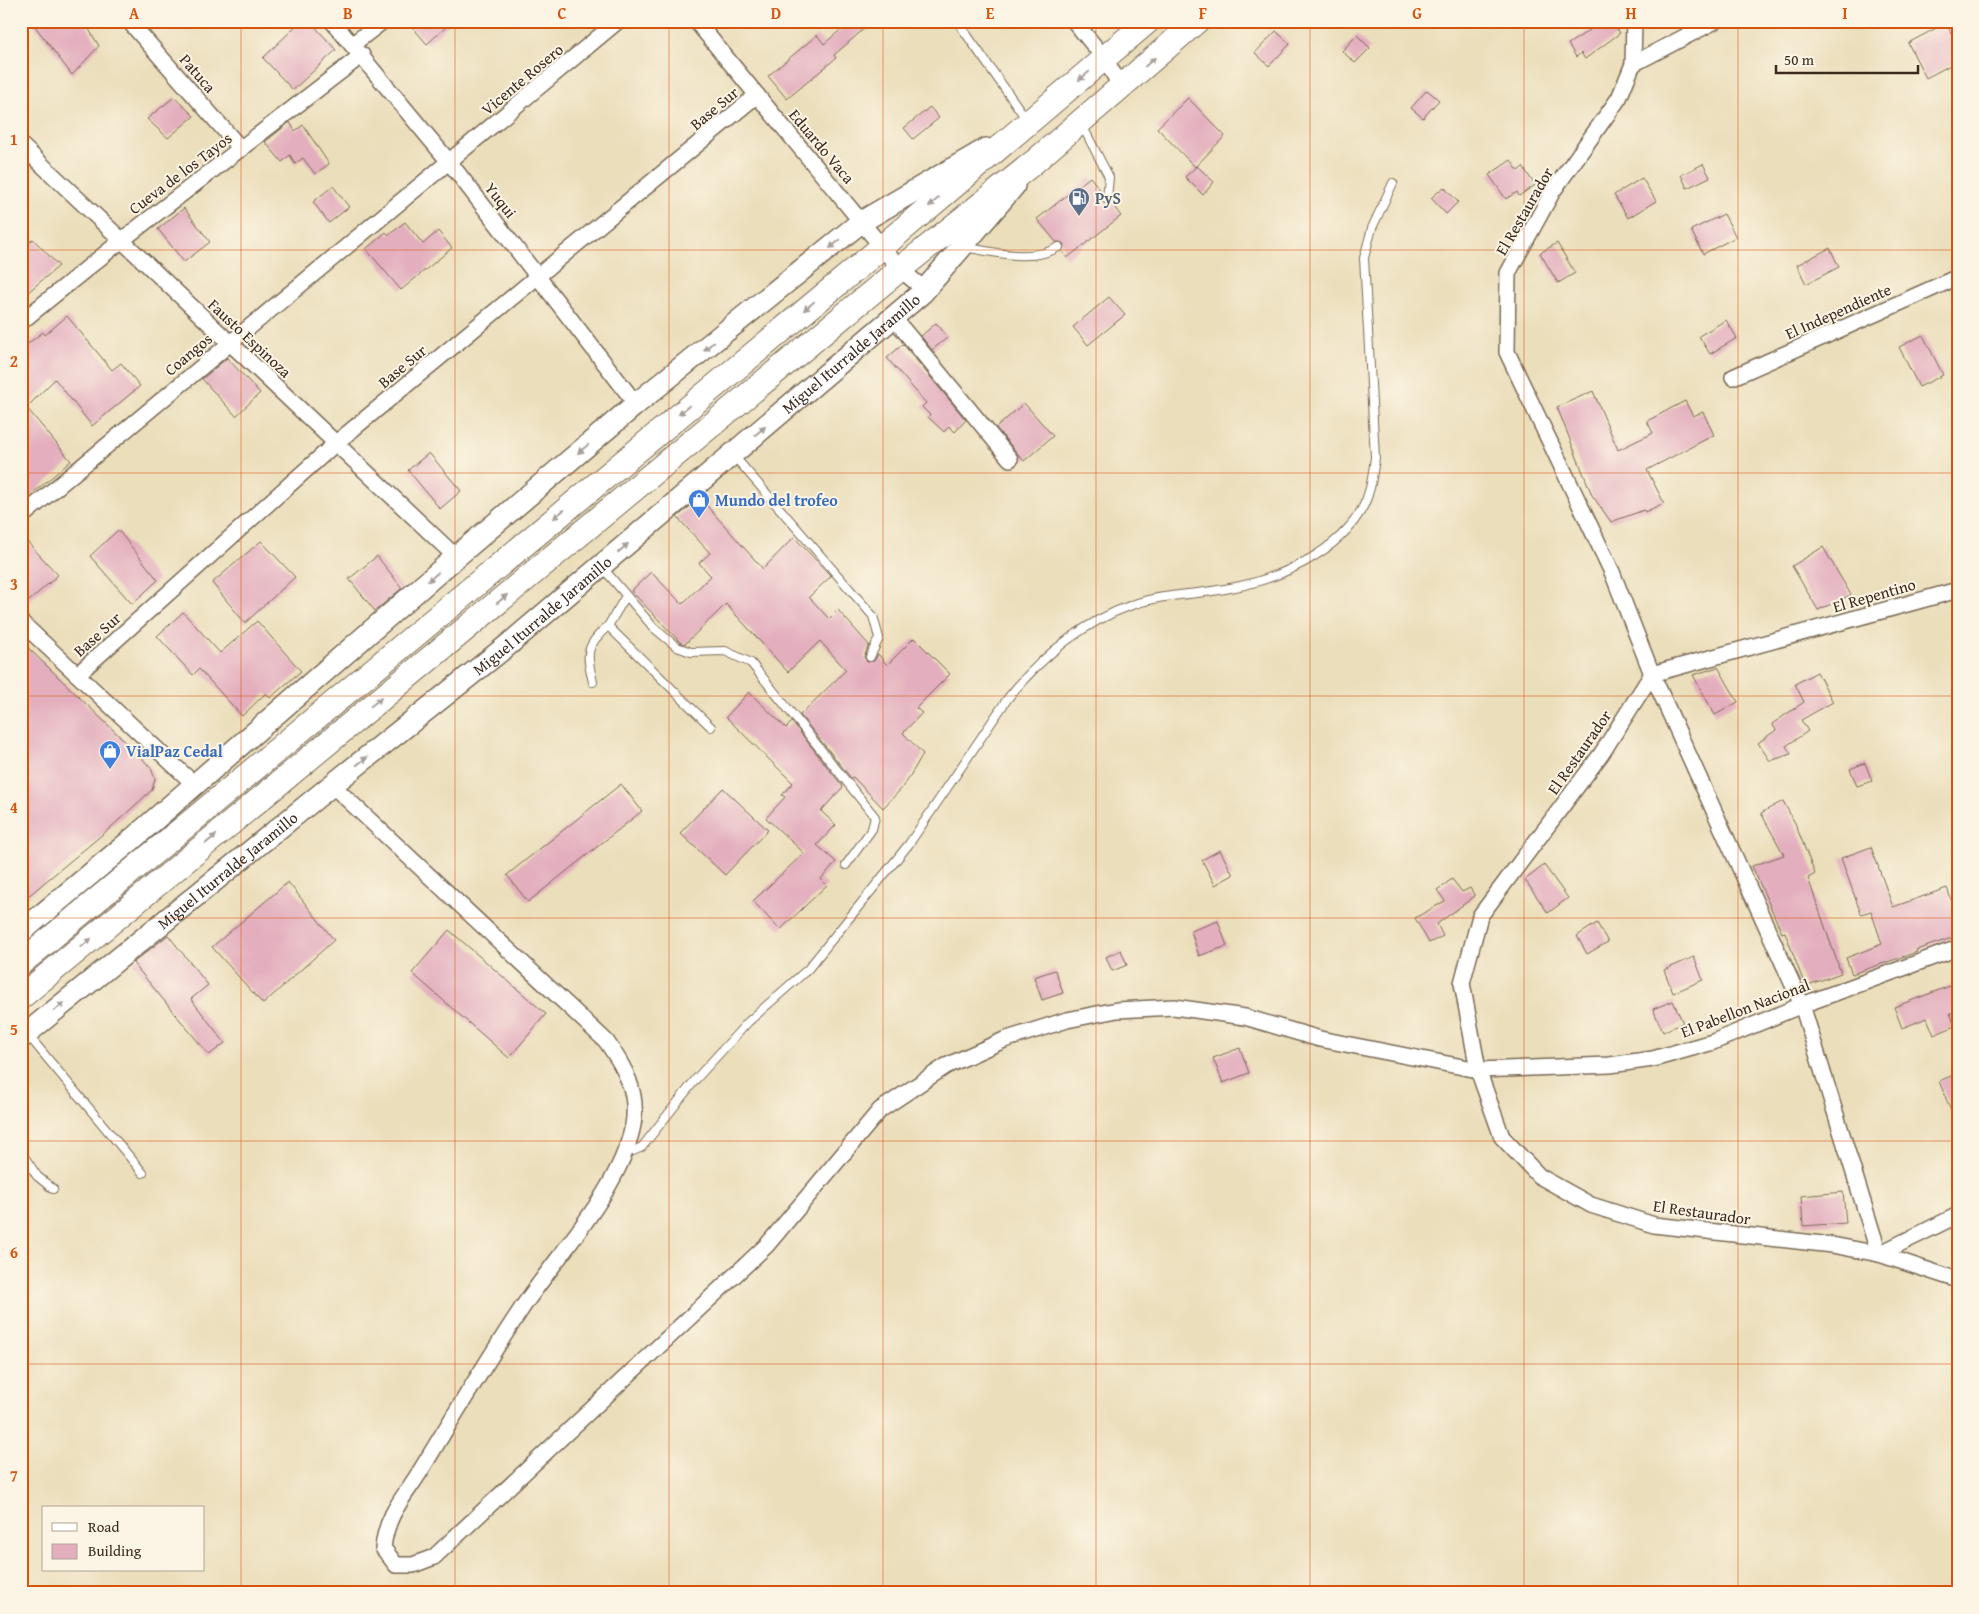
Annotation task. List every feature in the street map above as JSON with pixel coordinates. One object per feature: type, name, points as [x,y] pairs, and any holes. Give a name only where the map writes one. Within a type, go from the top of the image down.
[{"type":"main road","points":[[21,963],[882,246],[1019,128],[1105,59],[1148,21]]},
{"type":"main road","name":"Miguel Iturralde Jaramillo","points":[[21,997],[900,269],[1034,162],[1197,21]]},
{"type":"main road","points":[[21,932],[129,842],[456,556],[636,404],[861,222],[1019,128]]},
{"type":"main road","name":"Miguel Iturralde Jaramillo","points":[[24,1036],[332,785],[508,646],[925,290],[1034,162]]},
{"type":"street","name":"Patuca","points":[[129,21],[241,149]]},
{"type":"street","name":"Yuqui","points":[[332,21],[450,163],[636,404]]},
{"type":"street","name":"Cueva de los Tayos","points":[[21,322],[122,240],[241,149],[357,50],[383,21]]},
{"type":"street","name":"Vicente Rosero","points":[[450,163],[618,21]]},
{"type":"street","name":"Eduardo Vaca","points":[[696,21],[900,269],[925,290]]},
{"type":"street","points":[[1074,21],[1105,59],[1121,87]]},
{"type":"street","name":"El Restaurador","points":[[1634,21],[1634,64],[1619,98],[1553,192],[1508,273],[1507,352],[1612,572],[1652,674],[1602,753],[1480,916],[1462,983],[1478,1070],[1502,1137],[1540,1176],[1591,1205],[1654,1225],[1832,1245],[1879,1254],[1958,1280]]},
{"type":"street","points":[[1634,64],[1716,21]]},
{"type":"street","name":"Base Sur","points":[[78,674],[336,443],[757,95]]},
{"type":"street","name":"Fausto Espinoza","points":[[21,145],[456,556]]},
{"type":"street","name":"Coangos","points":[[21,517],[229,342],[450,163]]},
{"type":"street","name":"El Independiente","points":[[1734,378],[1958,276]]},
{"type":"street","points":[[893,317],[1010,458]]},
{"type":"street","name":"El Repentino","points":[[1652,674],[1958,590]]},
{"type":"street","points":[[21,622],[194,784]]},
{"type":"street","points":[[1652,674],[1802,1005],[1879,1254],[1958,1215]]},
{"type":"street","points":[[332,785],[606,1041],[623,1065],[634,1092],[633,1124],[624,1149]]},
{"type":"street","name":"El Pabellon Nacional","points":[[624,1149],[616,1173],[586,1220],[523,1306],[420,1472],[400,1500],[385,1529],[383,1548],[396,1565],[413,1565],[434,1557],[463,1531],[767,1245],[880,1110],[946,1066],[1004,1040],[1067,1020],[1117,1010],[1174,1007],[1245,1017],[1320,1039],[1478,1070],[1610,1065],[1653,1059],[1713,1042],[1802,1005],[1958,948]]},
{"type":"lane","points":[[957,21],[1019,128]]},
{"type":"lane","points":[[1080,122],[1109,177],[1108,199]]},
{"type":"lane","points":[[624,1149],[633,1151],[642,1147],[696,1079],[748,1022],[808,969],[909,844],[1008,698],[1033,669],[1055,649],[1092,624],[1132,605],[1178,594],[1227,589],[1275,575],[1320,552],[1340,537],[1349,527],[1367,497],[1374,473],[1375,457],[1364,258],[1372,228],[1393,183]]},
{"type":"lane","points":[[962,247],[1031,255],[1048,253],[1059,246]]},
{"type":"lane","points":[[732,454],[873,616],[879,638],[870,657]]},
{"type":"lane","points":[[602,566],[654,628],[677,647],[691,652],[725,651],[751,663],[875,816],[872,829],[846,865]]},
{"type":"lane","points":[[593,682],[587,659],[591,645],[608,626],[626,596]]},
{"type":"lane","points":[[608,626],[711,727]]},
{"type":"lane","points":[[24,1036],[143,1172]]},
{"type":"lane","points":[[21,1152],[37,1176],[53,1189]]},
{"type":"building","points":[[31,21],[84,21],[99,46],[72,75]]},
{"type":"building","points":[[301,21],[310,21],[336,50],[293,90],[263,58]]},
{"type":"building","points":[[407,21],[453,21],[427,44]]},
{"type":"building","points":[[851,21],[873,21],[834,55],[836,58],[787,99],[768,76],[817,35],[824,44]]},
{"type":"building","points":[[1584,21],[1611,21],[1620,33],[1585,59],[1581,53],[1576,57],[1568,44],[1590,30]]},
{"type":"building","points":[[1946,23],[1958,46],[1958,61],[1926,78],[1908,43]]},
{"type":"building","points":[[1276,31],[1290,44],[1269,66],[1255,53]]},
{"type":"building","points":[[1357,35],[1370,48],[1355,63],[1342,51]]},
{"type":"building","points":[[1427,90],[1439,100],[1423,118],[1411,108]]},
{"type":"building","points":[[174,97],[194,116],[168,138],[147,119]]},
{"type":"building","points":[[1188,98],[1225,136],[1195,167],[1157,128]]},
{"type":"building","points":[[930,107],[939,118],[913,139],[904,128]]},
{"type":"building","points":[[290,122],[295,131],[303,125],[329,164],[315,174],[303,158],[295,164],[290,155],[282,162],[265,142]]},
{"type":"building","points":[[1511,160],[1518,171],[1523,167],[1535,185],[1519,196],[1517,192],[1506,199],[1489,175]]},
{"type":"building","points":[[1703,164],[1710,177],[1687,188],[1681,175]]},
{"type":"building","points":[[1197,166],[1214,182],[1203,195],[1185,177]]},
{"type":"building","name":"PyS","points":[[1090,177],[1102,192],[1102,202],[1106,204],[1111,203],[1121,216],[1067,258],[1062,251],[1064,244],[1056,242],[1037,219]]},
{"type":"building","points":[[1642,178],[1656,201],[1628,218],[1614,195]]},
{"type":"building","points":[[333,186],[349,207],[329,223],[313,202]]},
{"type":"building","points":[[1444,187],[1458,202],[1446,214],[1431,198]]},
{"type":"building","points":[[184,208],[210,242],[184,262],[158,229]]},
{"type":"building","points":[[1724,214],[1736,237],[1703,254],[1691,230]]},
{"type":"building","points":[[405,222],[423,244],[438,231],[452,248],[401,290],[366,249],[386,232],[389,235]]},
{"type":"building","points":[[33,239],[59,266],[21,298],[21,250]]},
{"type":"building","points":[[1557,243],[1575,273],[1558,283],[1540,253]]},
{"type":"building","points":[[1830,248],[1839,267],[1806,284],[1797,265]]},
{"type":"building","points":[[1109,297],[1125,315],[1088,345],[1073,327]]},
{"type":"building","points":[[67,316],[112,370],[121,363],[140,386],[92,426],[55,379],[29,405],[21,396],[21,349],[43,332],[45,335]]},
{"type":"building","points":[[1726,320],[1737,338],[1710,354],[1699,336]]},
{"type":"building","points":[[936,323],[948,337],[932,350],[921,336]]},
{"type":"building","points":[[1923,335],[1943,375],[1919,387],[1899,347]]},
{"type":"building","points":[[903,344],[966,420],[955,432],[949,426],[944,432],[928,417],[930,415],[922,407],[926,403],[887,358]]},
{"type":"building","points":[[227,358],[260,393],[236,416],[202,379]]},
{"type":"building","points":[[1593,391],[1618,450],[1653,433],[1647,421],[1685,401],[1693,416],[1703,412],[1714,435],[1647,470],[1664,503],[1645,512],[1644,510],[1611,522],[1592,495],[1557,407]]},
{"type":"building","points":[[21,401],[71,461],[21,503]]},
{"type":"building","points":[[1024,403],[1053,436],[1024,461],[996,428]]},
{"type":"building","points":[[429,453],[461,491],[440,509],[408,470]]},
{"type":"building","points":[[700,498],[763,569],[794,537],[831,576],[809,597],[829,619],[838,610],[869,645],[864,657],[867,662],[874,661],[878,654],[887,665],[914,638],[950,674],[916,708],[922,713],[903,733],[923,754],[904,786],[883,808],[853,777],[851,778],[800,715],[846,670],[820,641],[788,672],[726,604],[685,644],[681,643],[631,591],[651,572],[682,604],[711,576],[699,563],[710,553],[677,517]]},
{"type":"building","points":[[118,530],[158,580],[132,604],[90,556]]},
{"type":"building","points":[[21,535],[58,575],[29,601],[21,592]]},
{"type":"building","points":[[261,541],[295,577],[245,623],[212,583]]},
{"type":"building","points":[[1823,547],[1851,595],[1818,610],[1792,566]]},
{"type":"building","points":[[377,556],[402,588],[375,611],[349,579]]},
{"type":"building","points":[[183,612],[220,653],[257,621],[301,671],[270,698],[266,693],[242,716],[199,669],[193,675],[157,636]]},
{"type":"building","points":[[21,641],[134,750],[151,768],[155,779],[152,790],[109,829],[21,902]]},
{"type":"building","points":[[1718,667],[1738,702],[1715,715],[1693,675]]},
{"type":"building","points":[[1817,672],[1833,702],[1801,720],[1808,731],[1786,746],[1791,754],[1770,761],[1758,743],[1776,730],[1772,724],[1804,702],[1795,684]]},
{"type":"building","points":[[749,692],[786,728],[792,722],[843,787],[821,811],[836,825],[817,845],[836,862],[821,879],[827,885],[780,930],[753,901],[804,853],[766,818],[785,797],[782,795],[793,783],[726,717]]},
{"type":"building","points":[[1865,763],[1872,781],[1857,786],[1850,769]]},
{"type":"building","points":[[621,784],[642,811],[528,902],[507,875]]},
{"type":"building","points":[[723,788],[768,830],[725,875],[680,833]]},
{"type":"building","points":[[1783,801],[1795,823],[1815,874],[1808,878],[1841,973],[1805,986],[1785,932],[1782,933],[1752,866],[1784,855],[1761,813]]},
{"type":"building","points":[[1871,847],[1893,907],[1947,888],[1958,919],[1958,936],[1852,974],[1846,958],[1882,944],[1871,911],[1861,914],[1841,858]]},
{"type":"building","points":[[1220,850],[1233,875],[1215,885],[1202,860]]},
{"type":"building","points":[[1544,865],[1568,898],[1548,913],[1525,880]]},
{"type":"building","points":[[1452,879],[1462,892],[1470,888],[1475,896],[1437,924],[1443,936],[1429,943],[1415,918],[1445,901],[1437,890]]},
{"type":"building","points":[[288,882],[334,940],[263,1004],[212,947]]},
{"type":"building","points":[[1218,921],[1227,946],[1199,956],[1191,931]]},
{"type":"building","points":[[1597,923],[1608,942],[1587,954],[1577,936]]},
{"type":"building","points":[[449,930],[546,1014],[509,1058],[412,973]]},
{"type":"building","points":[[168,935],[208,985],[191,999],[225,1043],[209,1055],[133,963]]},
{"type":"building","points":[[1121,950],[1127,965],[1112,971],[1106,957]]},
{"type":"building","points":[[1694,957],[1703,980],[1673,993],[1664,970]]},
{"type":"building","points":[[1055,970],[1063,993],[1042,1000],[1034,977]]},
{"type":"building","points":[[1958,983],[1958,1010],[1950,1013],[1955,1026],[1934,1035],[1927,1018],[1902,1028],[1894,1007]]},
{"type":"building","points":[[1673,1001],[1683,1023],[1663,1032],[1653,1009]]},
{"type":"building","points":[[1240,1048],[1249,1073],[1223,1083],[1213,1058]]},
{"type":"building","points":[[1958,1073],[1958,1126],[1957,1126],[1939,1081]]},
{"type":"building","points":[[1843,1192],[1846,1223],[1803,1226],[1801,1196]]},
{"type":"place","name":"PyS","points":[[1079,217]]},
{"type":"place","name":"Mundo del trofeo","points":[[699,519]]},
{"type":"place","name":"VialPaz Cedal","points":[[110,770]]}]
